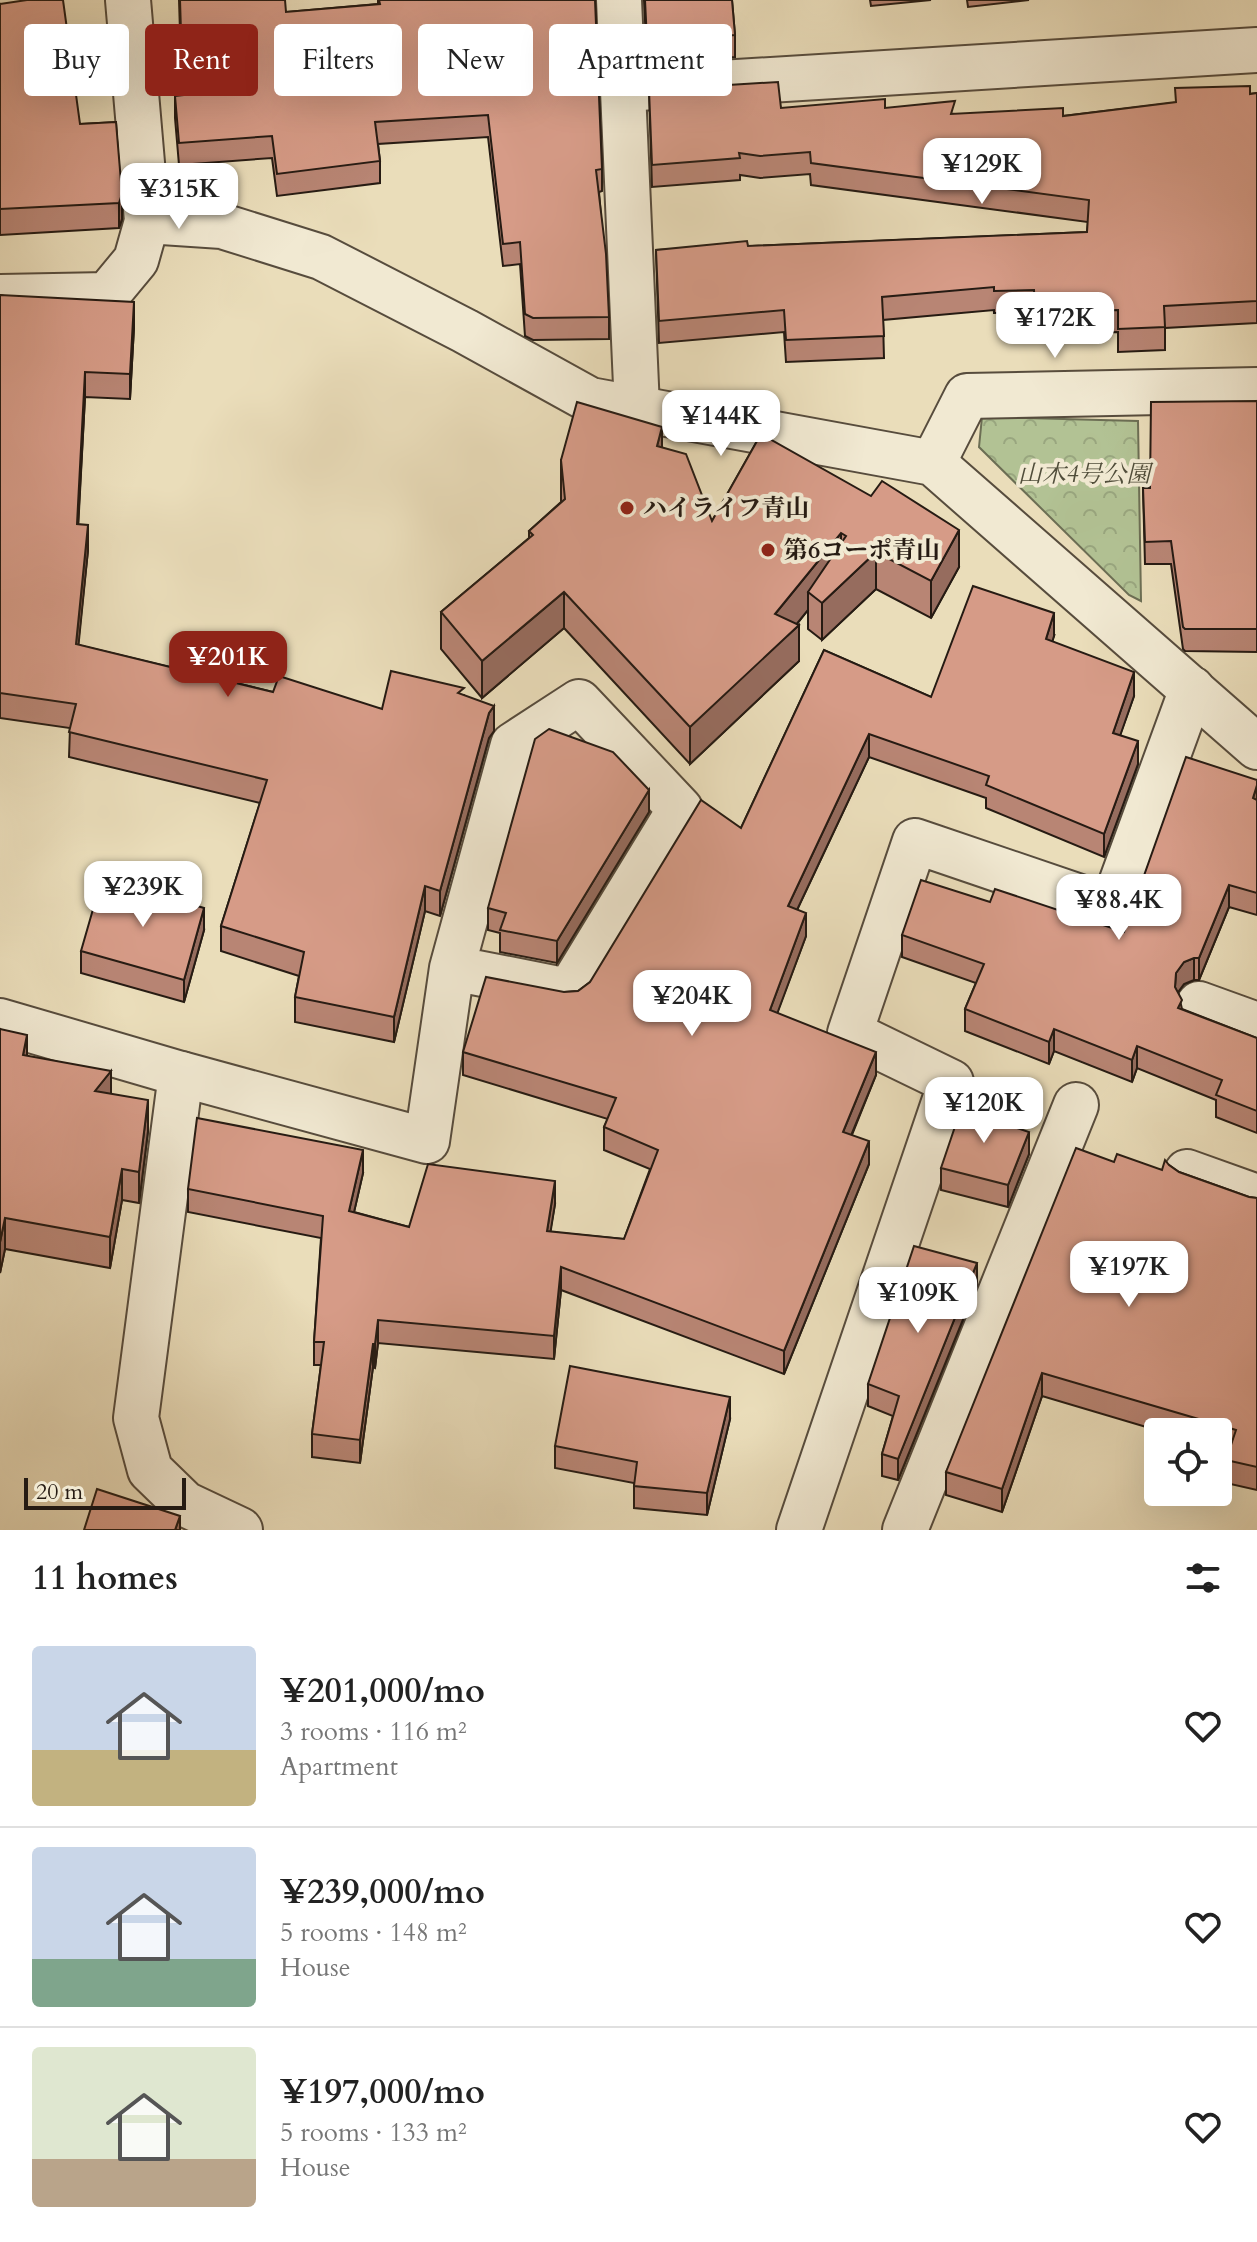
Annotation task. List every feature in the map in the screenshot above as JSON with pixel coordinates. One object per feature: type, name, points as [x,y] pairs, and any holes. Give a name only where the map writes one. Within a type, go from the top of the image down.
[{"type":"street","points":[[0,297],[107,295],[136,260],[147,221],[128,0]]},
{"type":"street","points":[[619,0],[620,24]]},
{"type":"street","points":[[732,82],[1257,50]]},
{"type":"street","points":[[623,96],[637,408]]},
{"type":"street","points":[[147,221],[222,226],[321,257],[590,400],[933,463],[1253,739]]},
{"type":"street","points":[[933,463],[967,396],[1257,390]]},
{"type":"street","points":[[799,1530],[951,1082],[850,1033],[915,841],[1112,908],[1192,689]]},
{"type":"street","points":[[0,1021],[427,1141],[452,968],[513,745],[579,702],[680,809],[569,991],[452,968]]},
{"type":"street","points":[[1199,1004],[1257,1025]]},
{"type":"street","points":[[181,1074],[136,1418],[150,1470],[185,1504],[240,1530]]},
{"type":"street","points":[[905,1530],[1076,1105]]},
{"type":"street","points":[[1187,1172],[1257,1197]]},
{"type":"green space","name":"山木4号公園","points":[[982,417],[1138,421],[1141,601],[1129,595],[979,447]]},
{"type":"building","points":[[63,0],[66,24],[24,24],[24,96],[76,96],[80,124],[116,122],[122,194],[119,203],[0,209],[0,4]]},
{"type":"building","points":[[180,0],[285,0],[286,12],[380,4],[379,0],[595,0],[596,24],[549,24],[549,96],[599,96],[602,169],[596,170],[606,254],[609,317],[533,318],[525,314],[520,242],[503,244],[488,115],[375,122],[380,161],[277,174],[272,136],[179,143],[175,96],[258,96],[258,24],[181,24]]},
{"type":"building","points":[[645,0],[732,0],[735,35],[732,35],[732,24],[646,24]]},
{"type":"building","points":[[778,82],[781,108],[885,99],[885,108],[955,101],[951,114],[1063,108],[1063,116],[1176,102],[1175,88],[1250,86],[1250,94],[1257,93],[1257,301],[1164,306],[1165,327],[1118,329],[1118,310],[1035,312],[1034,290],[994,291],[994,287],[882,297],[884,336],[786,340],[784,310],[659,321],[656,250],[747,241],[748,246],[1087,232],[1089,200],[811,163],[810,152],[760,156],[739,153],[740,158],[652,165],[649,96],[732,96],[732,85]]},
{"type":"building","points":[[0,295],[134,302],[130,374],[85,372],[77,524],[88,525],[76,644],[273,692],[279,676],[382,709],[391,671],[464,688],[458,693],[494,706],[489,713],[440,891],[425,886],[394,1017],[295,997],[304,952],[221,926],[267,780],[69,732],[76,704],[0,693]]},
{"type":"building","points":[[1257,401],[1257,629],[1185,629],[1171,541],[1145,542],[1143,488],[1150,488],[1151,402]]},
{"type":"building","points":[[577,402],[662,427],[657,446],[686,454],[712,521],[761,434],[871,496],[882,481],[959,530],[931,581],[876,552],[822,603],[808,592],[846,536],[841,533],[775,614],[799,625],[690,727],[564,592],[482,661],[441,612],[533,535],[529,531],[565,499],[561,460]]},
{"type":"building","points":[[973,586],[1054,613],[1046,639],[1134,672],[1113,733],[1138,741],[1104,834],[986,785],[989,776],[869,734],[788,906],[806,913],[770,1010],[876,1052],[843,1132],[869,1141],[784,1351],[561,1267],[554,1336],[378,1320],[360,1440],[312,1434],[324,1342],[314,1342],[323,1216],[188,1189],[197,1118],[363,1150],[349,1211],[409,1227],[428,1164],[555,1181],[547,1231],[624,1239],[658,1150],[604,1127],[616,1098],[463,1052],[486,977],[564,992],[578,991],[590,982],[701,800],[741,828],[824,650],[931,697]]},
{"type":"building","points":[[549,729],[613,752],[649,790],[557,941],[500,930],[506,913],[488,908],[535,739]]},
{"type":"building","points":[[1186,757],[1257,780],[1253,798],[1257,800],[1257,893],[1229,885],[1199,958],[1184,962],[1176,973],[1175,987],[1182,1000],[1178,1008],[1257,1038],[1257,1111],[1216,1095],[1222,1080],[1137,1046],[1132,1060],[1054,1029],[1049,1042],[965,1009],[984,964],[902,935],[921,880],[990,902],[995,889],[1124,932]]},
{"type":"building","points":[[102,878],[204,908],[184,980],[81,951]]},
{"type":"building","points":[[0,1029],[27,1035],[23,1055],[111,1071],[95,1091],[148,1100],[139,1172],[122,1169],[110,1237],[5,1218],[0,1242]]},
{"type":"building","points":[[964,1100],[1008,1116],[1005,1124],[1029,1132],[1008,1185],[941,1168]]},
{"type":"building","points":[[1076,1148],[1114,1162],[1117,1154],[1162,1170],[1165,1160],[1179,1172],[1257,1198],[1257,1467],[1232,1461],[1232,1442],[1236,1430],[1232,1429],[1232,1418],[1195,1418],[1042,1373],[1002,1489],[946,1472]]},
{"type":"building","points":[[914,1246],[977,1263],[898,1459],[882,1454],[899,1396],[868,1384]]},
{"type":"building","points":[[570,1366],[730,1397],[707,1493],[634,1486],[637,1462],[555,1446]]},
{"type":"building","points":[[97,1489],[180,1516],[175,1530],[84,1530]]},
{"type":"place","name":"ハイライフ青山","points":[[627,508]]},
{"type":"place","name":"第6コーポ青山","points":[[768,550]]}]
